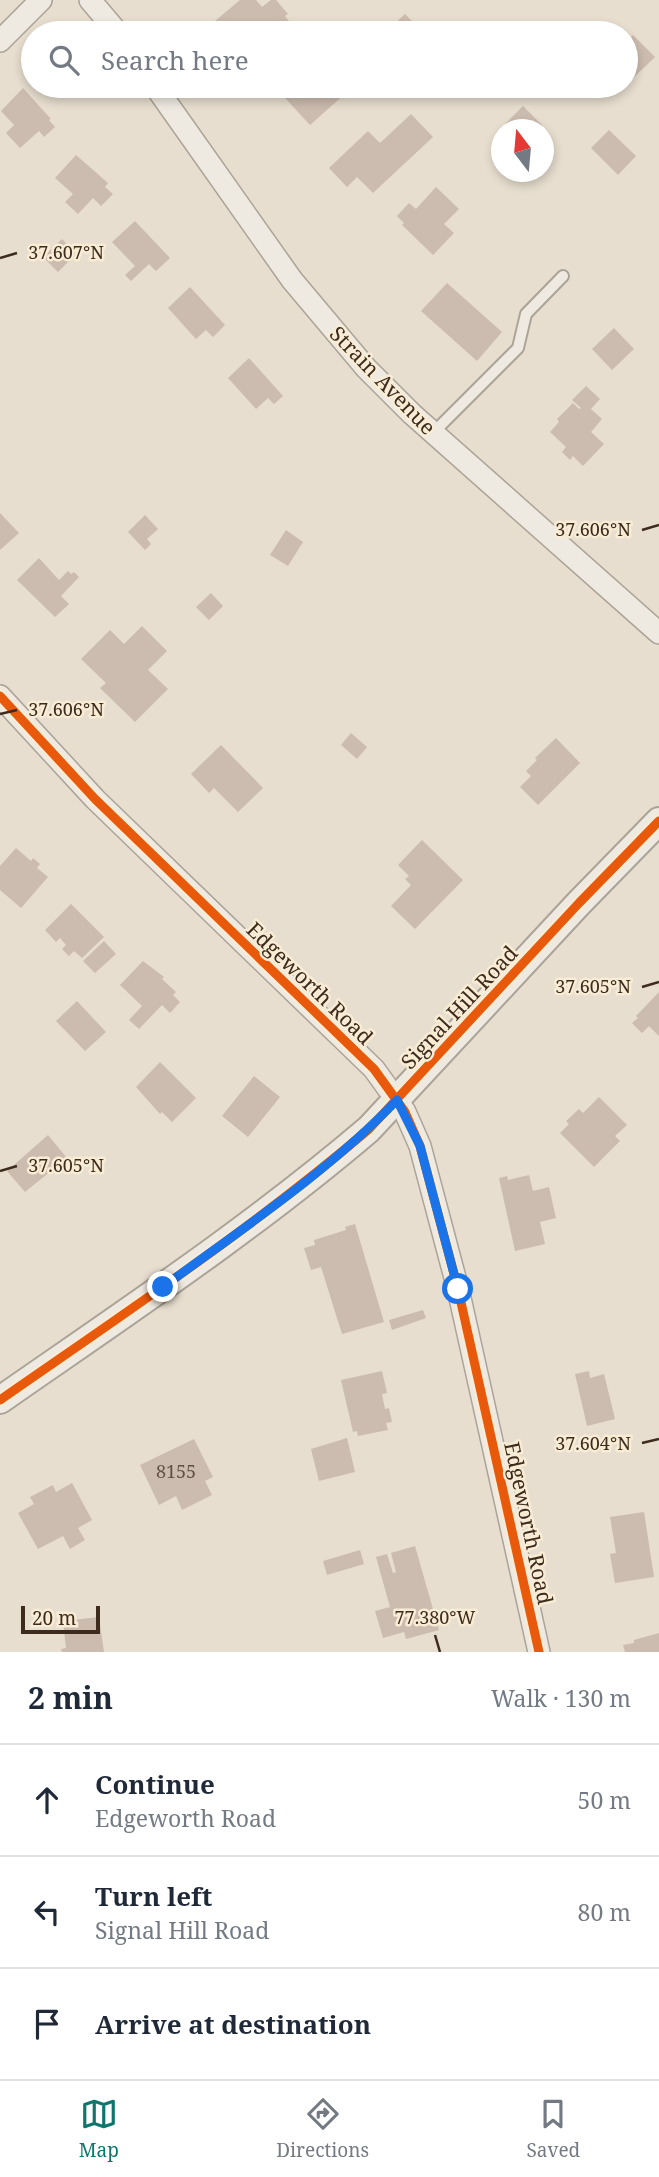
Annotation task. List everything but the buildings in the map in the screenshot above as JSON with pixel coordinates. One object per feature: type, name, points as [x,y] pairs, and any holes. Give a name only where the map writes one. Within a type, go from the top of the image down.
[{"type":"street","points":[[0,41],[41,0]]},
{"type":"street","points":[[90,0],[108,21]]},
{"type":"street","name":"Strain Avenue","points":[[163,98],[292,280],[366,368],[433,433],[659,633]]},
{"type":"street","name":"Edgeworth Road","points":[[0,696],[95,799],[374,1069],[397,1100],[420,1146],[458,1289],[539,1652]]},
{"type":"street","name":"Signal Hill Road","points":[[0,1400],[163,1287],[331,1162],[369,1129],[659,821]]},
{"type":"lane","points":[[433,433],[518,348],[526,314],[563,276]]},
{"type":"cycle path","points":[[0,696],[95,799],[374,1069],[405,1112],[420,1146],[458,1289],[539,1652]]},
{"type":"cycle path","points":[[0,1400],[234,1235],[369,1129],[659,821]]},
{"type":"route","points":[[163,1287],[331,1162],[397,1100],[420,1146],[458,1289]]}]
